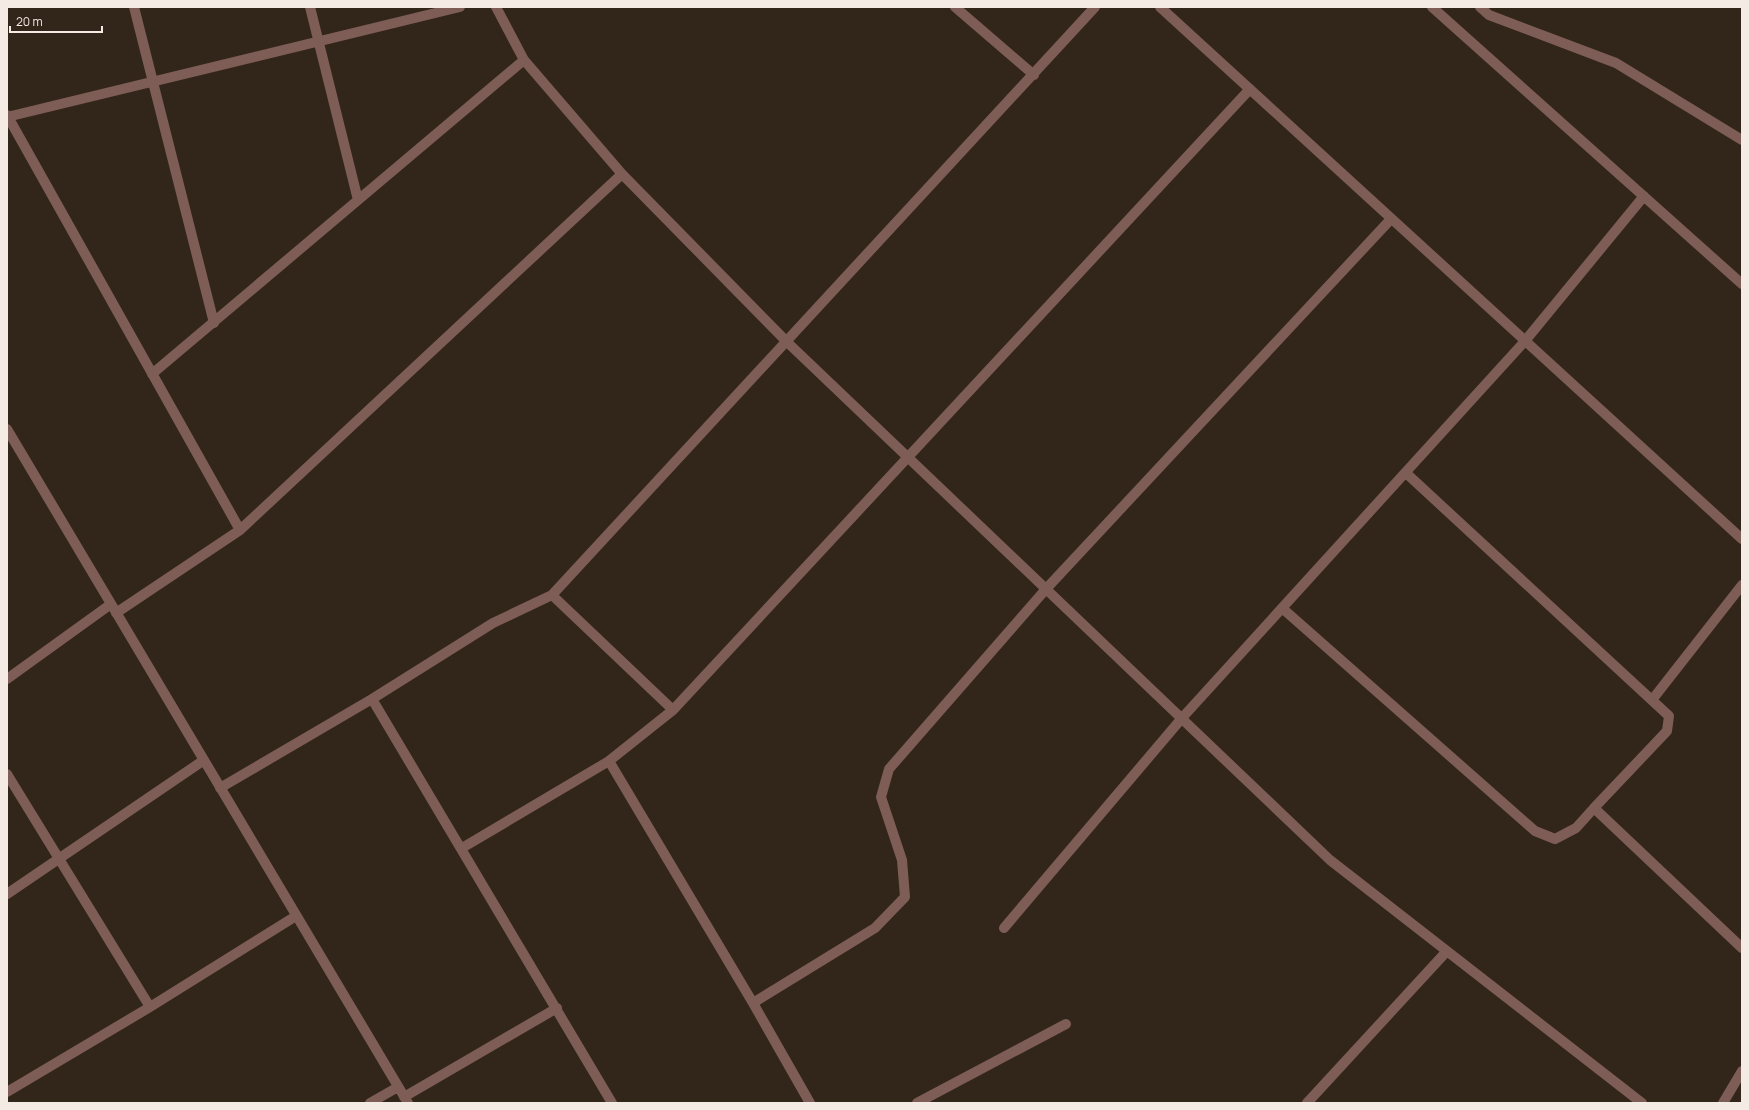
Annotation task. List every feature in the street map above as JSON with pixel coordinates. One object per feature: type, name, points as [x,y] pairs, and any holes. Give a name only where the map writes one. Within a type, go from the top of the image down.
[{"type":"street","points":[[134,7],[214,323]]},
{"type":"street","points":[[310,7],[358,200]]},
{"type":"street","points":[[240,530],[7,116],[460,7]]},
{"type":"street","points":[[496,7],[524,60],[622,174],[787,342],[1330,860],[1642,1103]]},
{"type":"street","points":[[955,7],[1034,75]]},
{"type":"street","points":[[220,788],[372,698],[493,623],[552,595],[1034,75],[1095,7]]},
{"type":"street","points":[[1160,7],[1742,539]]},
{"type":"street","points":[[1432,7],[1742,284]]},
{"type":"street","points":[[1480,7],[1489,15],[1616,63],[1742,140]]},
{"type":"street","points":[[152,374],[524,60]]},
{"type":"street","points":[[462,848],[609,761],[673,710],[909,458],[1250,89]]},
{"type":"street","points":[[7,679],[114,609],[240,530],[622,174]]},
{"type":"street","points":[[1004,928],[1182,718],[1525,341],[1644,196]]},
{"type":"street","points":[[753,1003],[875,928],[905,896],[902,860],[881,797],[889,768],[1046,589],[1391,218]]},
{"type":"street","points":[[7,429],[406,1100],[557,1008]]},
{"type":"street","points":[[1282,608],[1535,831],[1555,839],[1576,828],[1667,731],[1669,716],[1406,473]]},
{"type":"street","points":[[1652,700],[1742,585]]},
{"type":"street","points":[[552,595],[673,710]]},
{"type":"street","points":[[372,698],[612,1103]]},
{"type":"street","points":[[7,894],[204,760]]},
{"type":"street","points":[[609,761],[753,1003],[810,1103]]},
{"type":"street","points":[[7,774],[150,1008]]},
{"type":"street","points":[[1594,808],[1742,948]]},
{"type":"street","points":[[7,1092],[150,1008],[296,916]]},
{"type":"street","points":[[1307,1103],[1447,951]]},
{"type":"street","points":[[917,1103],[1066,1024]]},
{"type":"street","points":[[1723,1103],[1742,1071]]},
{"type":"street","points":[[370,1103],[398,1087]]}]
